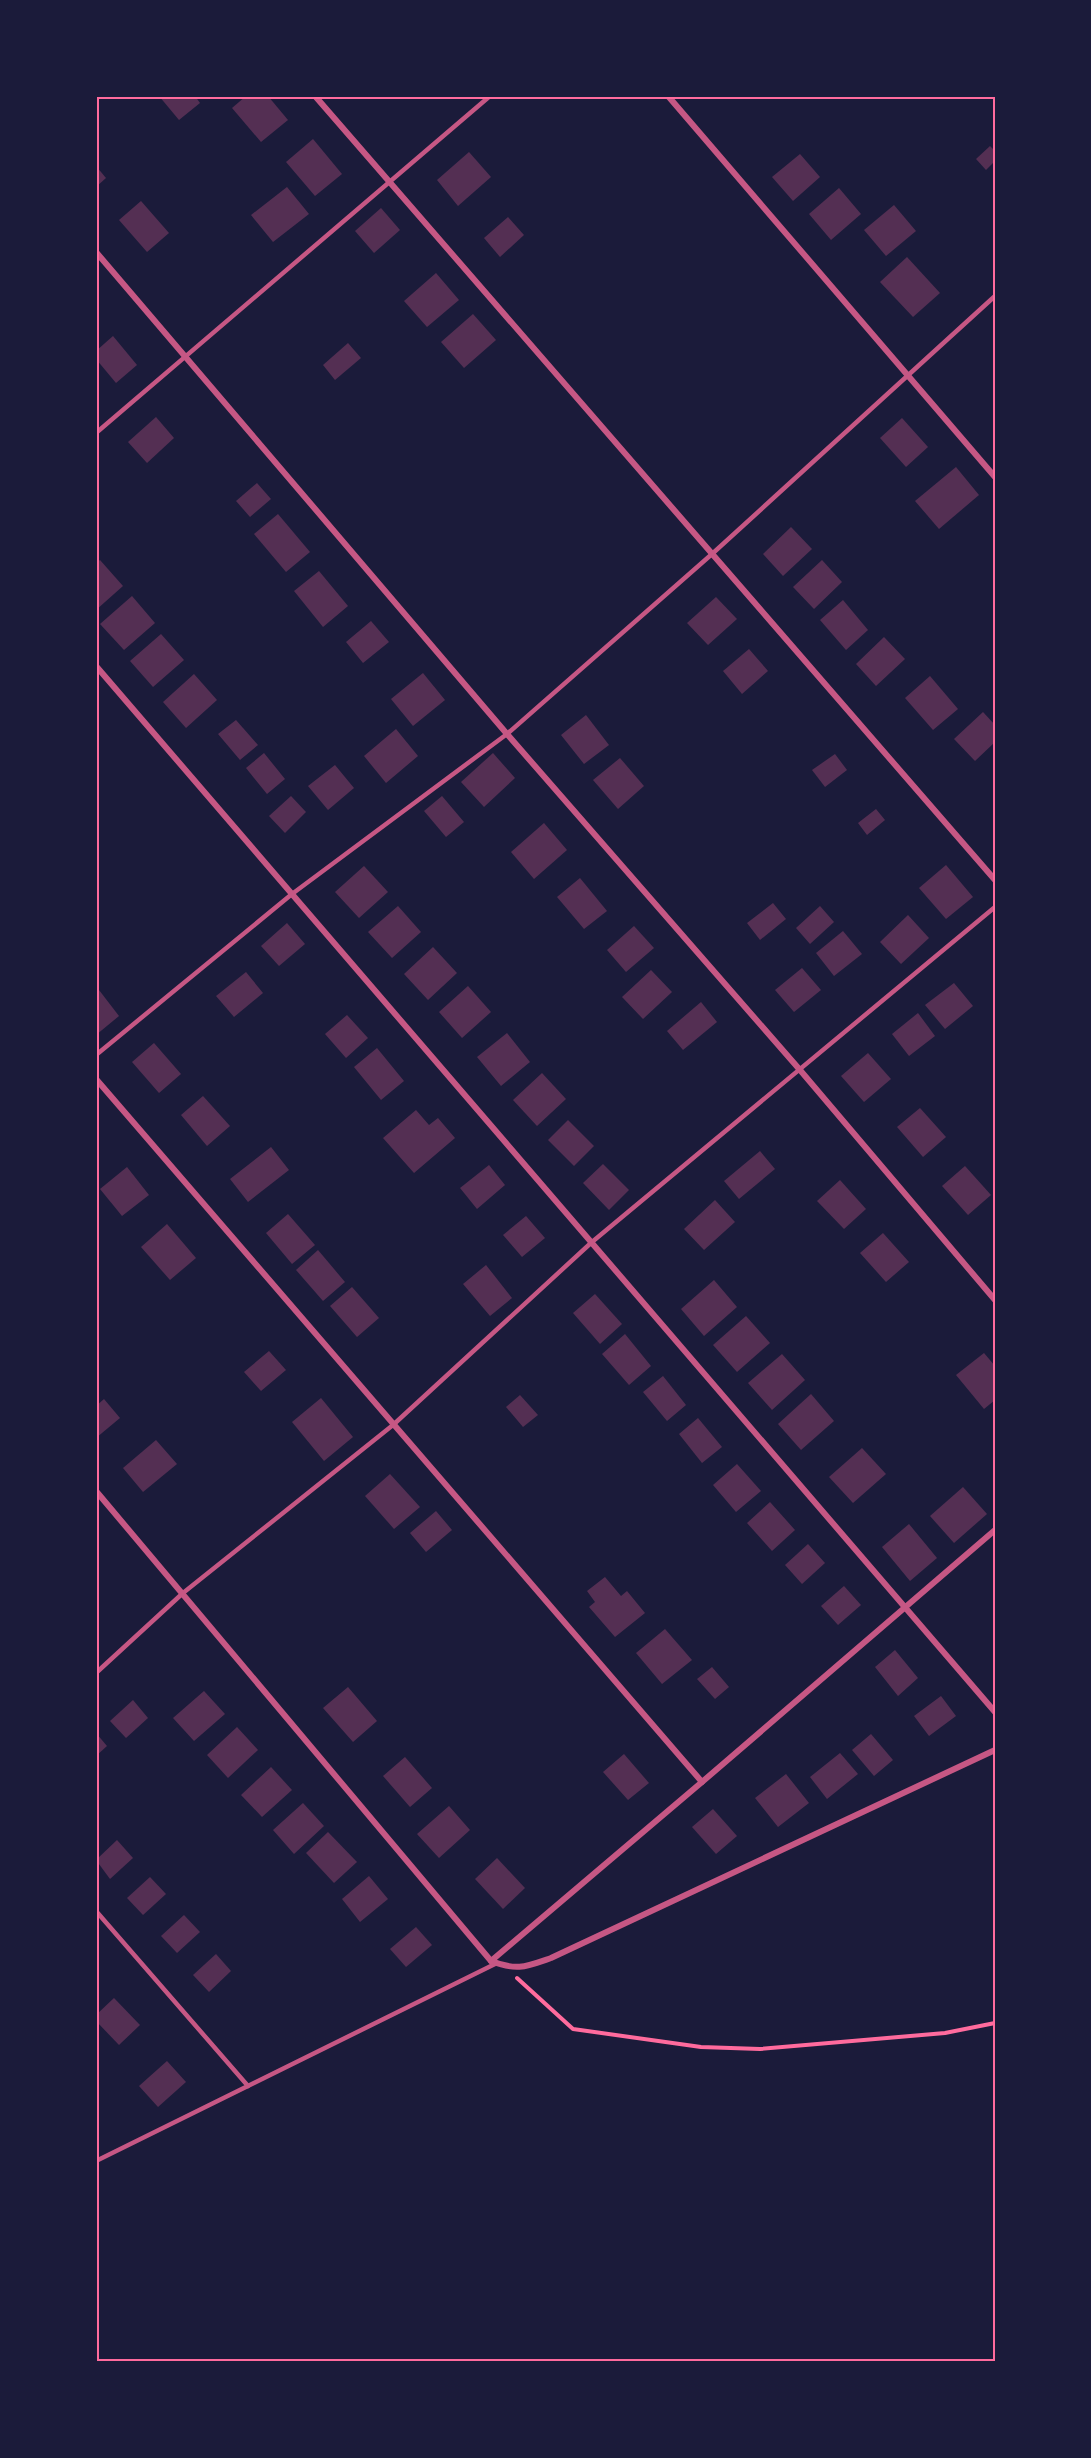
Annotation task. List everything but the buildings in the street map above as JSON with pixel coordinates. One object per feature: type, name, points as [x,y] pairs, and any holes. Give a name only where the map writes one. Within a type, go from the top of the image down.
[{"type":"street","points":[[315,96],[995,880]]},
{"type":"street","points":[[668,96],[995,477]]},
{"type":"street","points":[[96,252],[507,734],[800,1070],[995,1300]]},
{"type":"street","points":[[96,666],[995,1712]]},
{"type":"street","points":[[96,1079],[702,1782]]},
{"type":"street","points":[[96,1491],[497,1963],[513,1969],[524,1968],[550,1958],[995,1750]]},
{"type":"street","points":[[497,1963],[702,1782],[995,1530]]},
{"type":"lane","points":[[96,433],[184,355],[490,96]]},
{"type":"lane","points":[[96,1054],[292,894],[507,734],[712,554],[995,296]]},
{"type":"lane","points":[[96,1673],[183,1593],[393,1425],[592,1242],[995,907]]},
{"type":"lane","points":[[96,1911],[248,2086]]},
{"type":"lane","points":[[96,2161],[497,1963]]},
{"type":"path","points":[[497,1963],[573,2029],[701,2047],[760,2049],[945,2033],[995,2022]]}]
